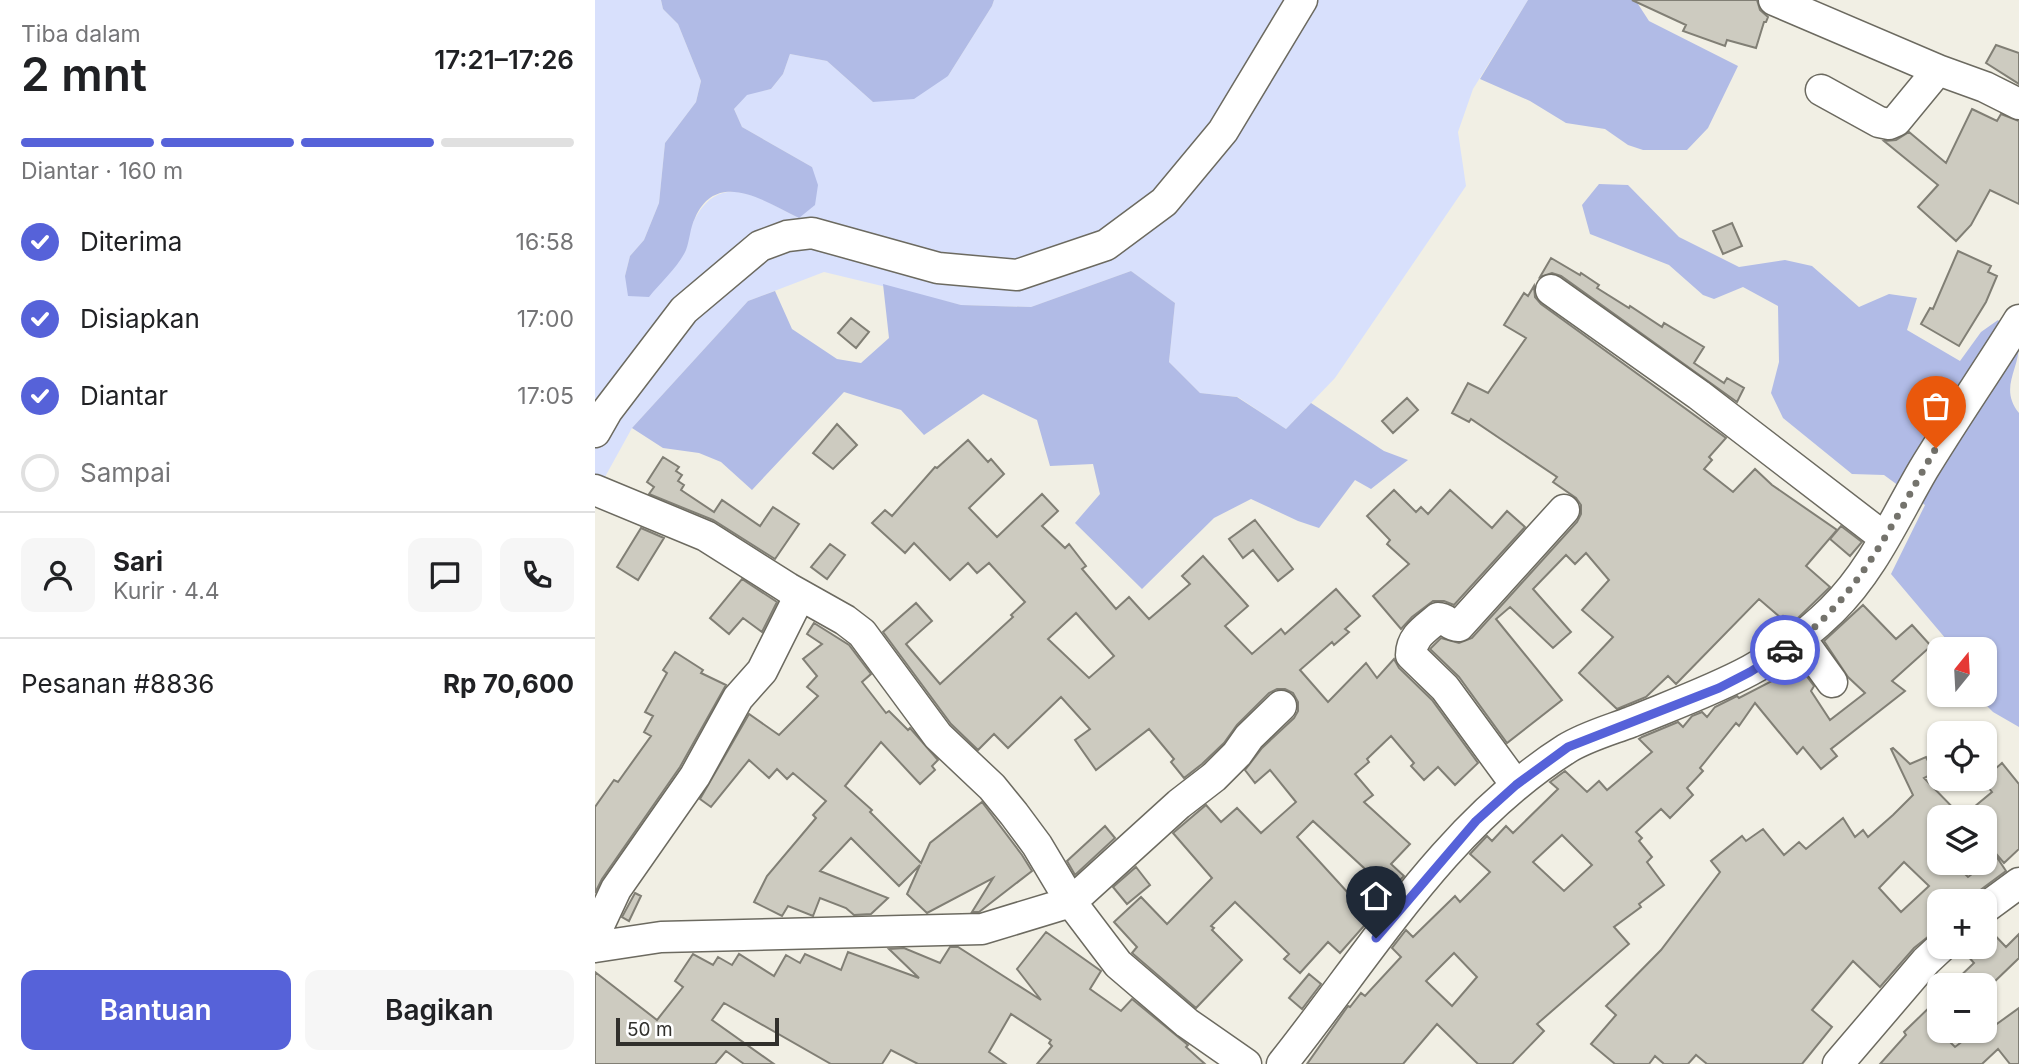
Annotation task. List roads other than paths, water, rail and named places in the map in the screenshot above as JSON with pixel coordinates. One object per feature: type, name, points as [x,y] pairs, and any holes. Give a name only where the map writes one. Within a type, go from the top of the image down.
[{"type":"street","points":[[595,432],[607,411],[684,310],[760,246],[787,236],[812,233],[938,268],[1017,275],[1106,245],[1164,202],[1223,131],[1302,0]]},
{"type":"street","points":[[1774,0],[1938,70],[1985,87],[2019,104]]},
{"type":"street","points":[[1821,90],[1879,122],[1889,124],[1896,121],[1938,70]]},
{"type":"street","points":[[1551,290],[1699,395],[1885,538]]},
{"type":"street","points":[[1282,1064],[1396,913],[1476,821],[1516,785],[1568,747],[1719,688],[1750,672],[1801,639],[1842,600],[1864,573],[1949,428],[2019,320]]},
{"type":"street","points":[[595,490],[706,536],[862,633],[938,736],[992,787],[1022,825],[1071,902],[1118,964],[1187,1023],[1246,1064]]},
{"type":"street","points":[[1516,785],[1445,688],[1411,655],[1411,645],[1417,636],[1438,618],[1458,626],[1565,510]]},
{"type":"street","points":[[595,934],[616,889],[695,776],[738,698],[762,671],[800,595]]},
{"type":"street","points":[[1801,639],[1832,682]]},
{"type":"street","points":[[595,947],[661,937],[982,929],[1071,902],[1179,804],[1214,777],[1281,706]]},
{"type":"street","points":[[1997,899],[2019,883]]},
{"type":"street","points":[[1838,1064],[1928,959]]}]
